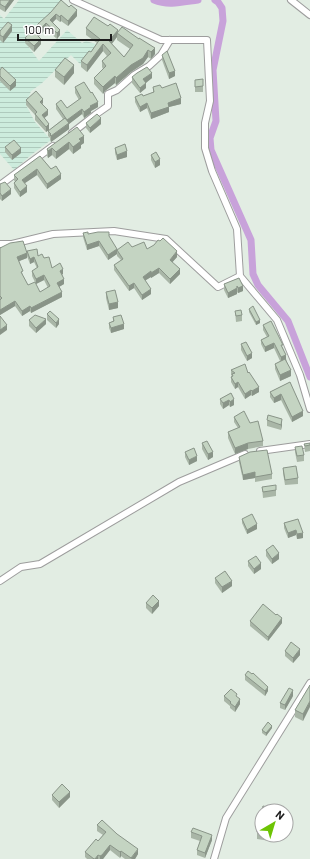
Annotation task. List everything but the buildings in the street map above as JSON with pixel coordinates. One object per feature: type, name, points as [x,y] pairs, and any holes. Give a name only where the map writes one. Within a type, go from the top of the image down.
[{"type":"street","points":[[73,0],[162,40],[207,40],[210,101],[205,123],[205,148],[212,171],[237,229],[240,276],[277,320],[300,375],[310,409]]},
{"type":"street","points":[[291,0],[310,15]]},
{"type":"street","points":[[65,138],[108,106],[108,94],[117,90],[134,74],[148,66],[161,55],[170,40]]},
{"type":"street","points":[[0,185],[58,143]]},
{"type":"street","points":[[0,244],[12,244],[54,234],[114,232],[166,239],[218,287],[240,276]]},
{"type":"street","points":[[256,452],[310,444]]},
{"type":"street","points":[[0,581],[21,567],[40,564],[178,482],[249,453]]},
{"type":"street","points":[[214,859],[226,818],[310,683]]},
{"type":"green space","points":[[19,0],[62,1],[28,46],[39,61],[67,30],[82,43],[86,41],[99,45],[83,67],[71,55],[41,84],[31,91],[26,105],[35,122],[51,140],[14,170],[0,154],[0,15],[4,19]]},
{"type":"waterway","points":[[154,0],[165,3],[198,0]]},
{"type":"waterway","points":[[215,0],[222,8],[223,21],[213,70],[216,121],[210,138],[211,150],[251,240],[253,274],[258,285],[288,321],[310,377]]}]
